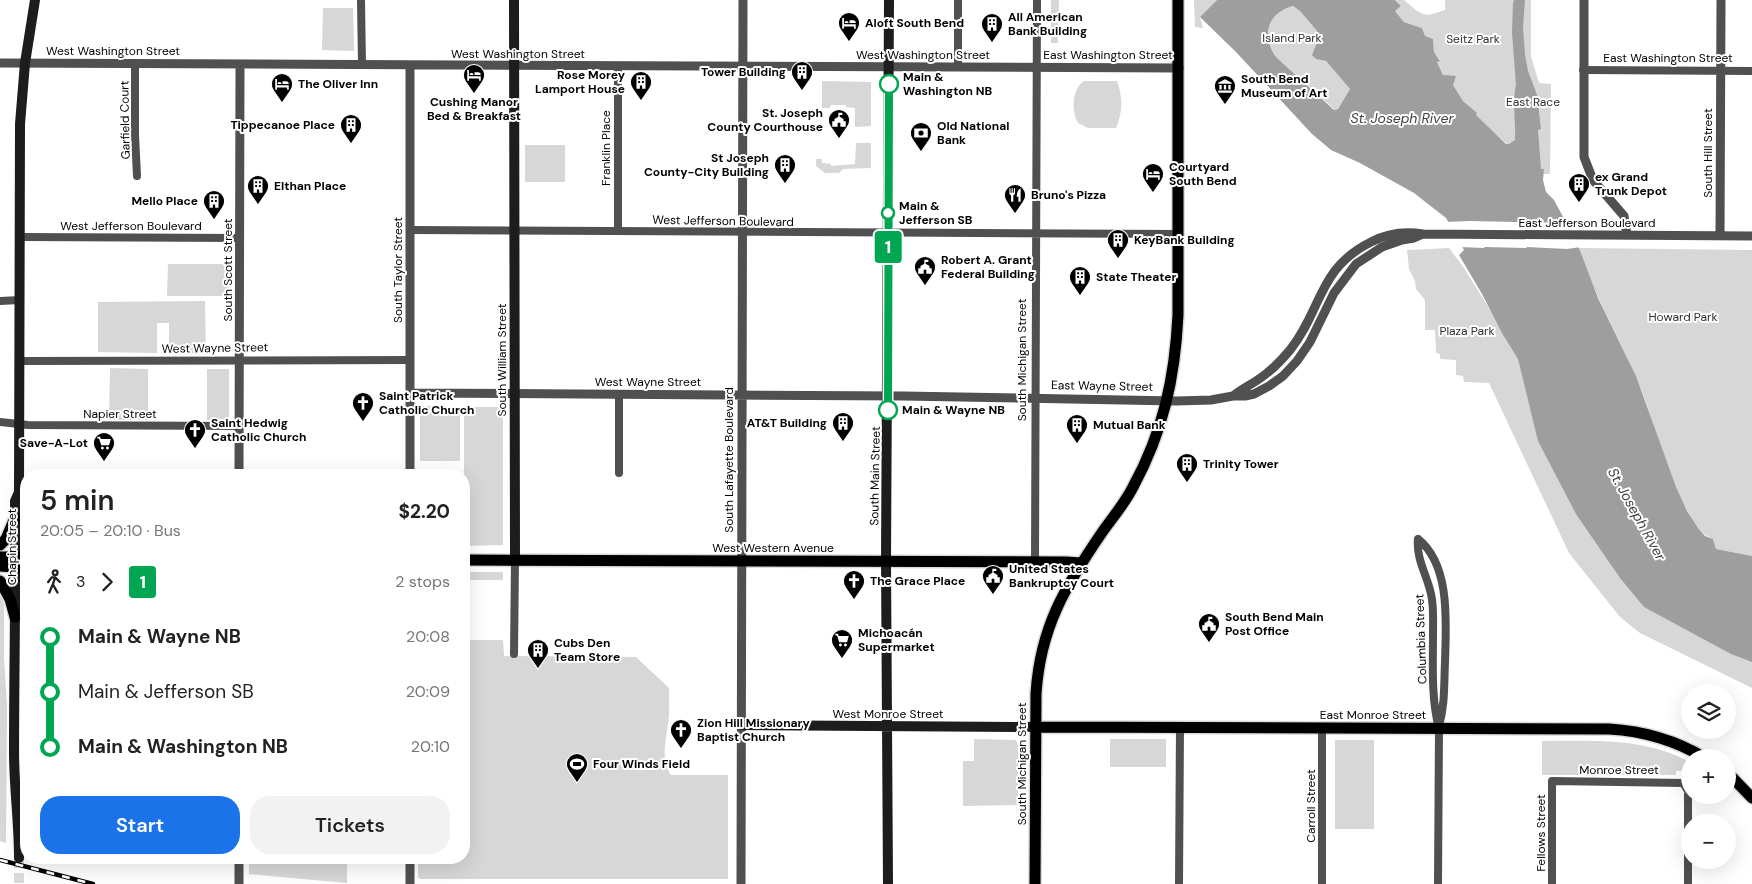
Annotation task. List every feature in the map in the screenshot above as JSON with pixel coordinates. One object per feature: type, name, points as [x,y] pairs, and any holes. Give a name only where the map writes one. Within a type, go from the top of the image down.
[{"type":"main road","name":"Chapin Street","points":[[20,549],[15,518],[15,501],[19,492],[20,124],[25,63],[35,0]]},
{"type":"main road","name":"South William Street","points":[[514,0],[515,560]]},
{"type":"main road","name":"South Main Street","points":[[888,884],[886,562],[889,0]]},
{"type":"main road","name":"South Michigan Street","points":[[1036,884],[1036,684],[1045,637],[1051,619],[1067,586],[1132,489],[1156,438],[1168,401],[1174,366],[1177,334],[1178,0]]},
{"type":"main road","points":[[0,545],[6,539],[15,518]]},
{"type":"main road","points":[[0,557],[20,562]]},
{"type":"main road","name":"West Western Avenue","points":[[470,560],[1081,563]]},
{"type":"main road","points":[[0,566],[20,562]]},
{"type":"main road","name":"Chapin Street","points":[[19,858],[19,826],[14,794],[15,616],[20,577]]},
{"type":"main road","points":[[0,581],[10,599],[15,616]]},
{"type":"main road","name":"West Monroe Street","points":[[741,725],[1036,727]]},
{"type":"main road","name":"East Monroe Street","points":[[1036,727],[1625,730],[1642,732],[1670,740],[1688,749]]},
{"type":"main road","points":[[1736,781],[1750,793]]},
{"type":"main road","name":"Chapin Street","points":[[19,826],[20,822]]},
{"type":"street","points":[[362,0],[362,65]]},
{"type":"street","name":"South Lafayette Boulevard","points":[[741,884],[743,0]]},
{"type":"street","points":[[958,0],[958,68]]},
{"type":"street","name":"South Michigan Street","points":[[1035,562],[1037,0]]},
{"type":"street","points":[[1584,0],[1584,157],[1586,165],[1597,184],[1624,216],[1628,235]]},
{"type":"street","name":"South Hill Street","points":[[1720,236],[1721,0]]},
{"type":"street","name":"West Washington Street","points":[[0,63],[1036,68]]},
{"type":"street","name":"Garfield Court","points":[[135,64],[137,176]]},
{"type":"street","name":"South Scott Street","points":[[239,469],[240,64]]},
{"type":"street","name":"South Taylor Street","points":[[410,65],[410,469]]},
{"type":"street","name":"Franklin Place","points":[[618,66],[618,230]]},
{"type":"street","name":"East Washington Street","points":[[1036,68],[1178,68]]},
{"type":"street","name":"East Washington Street","points":[[1583,70],[1752,71]]},
{"type":"street","name":"West Jefferson Boulevard","points":[[410,230],[1036,233]]},
{"type":"street","name":"East Jefferson Boulevard","points":[[1233,396],[1242,388],[1266,374],[1291,349],[1335,269],[1349,255],[1369,242],[1390,234],[1402,231],[1423,234],[1752,236]]},
{"type":"street","points":[[1036,233],[1178,234]]},
{"type":"street","name":"East Jefferson Boulevard","points":[[1168,401],[1211,400],[1245,396],[1254,394],[1274,383],[1292,367],[1306,349],[1334,293],[1356,264],[1382,247],[1423,234]]},
{"type":"street","name":"West Jefferson Boulevard","points":[[21,237],[240,238]]},
{"type":"street","points":[[0,300],[20,300]]},
{"type":"street","name":"West Wayne Street","points":[[20,361],[410,360]]},
{"type":"street","name":"West Wayne Street","points":[[410,393],[1036,398]]},
{"type":"street","points":[[619,395],[619,473]]},
{"type":"street","name":"East Wayne Street","points":[[1036,398],[1168,401]]},
{"type":"street","name":"Napier Street","points":[[0,422],[37,425],[240,426]]},
{"type":"street","name":"Columbia Street","points":[[1438,884],[1439,729],[1444,710],[1444,595],[1430,552],[1426,545],[1418,539],[1419,560],[1430,587],[1433,608],[1434,710],[1439,729]]},
{"type":"street","name":"South William Street","points":[[514,654],[515,560]]},
{"type":"street","points":[[1179,884],[1180,727]]},
{"type":"street","name":"Carroll Street","points":[[1322,728],[1322,884]]},
{"type":"street","name":"Monroe Street","points":[[1552,781],[1680,782],[1686,786],[1688,791],[1688,884]]},
{"type":"street","name":"Fellows Street","points":[[1552,781],[1552,884]]},
{"type":"street","points":[[239,864],[239,884]]},
{"type":"street","points":[[410,864],[410,884]]},
{"type":"green space","points":[[1051,0],[1059,0],[1058,43],[1051,43]]},
{"type":"green space","points":[[1194,0],[1217,0],[1200,17],[1203,28],[1195,27]]},
{"type":"green space","name":"Seitz Park","points":[[1395,0],[1404,0],[1417,11],[1429,15],[1445,10],[1445,0],[1531,0],[1531,56],[1539,83],[1551,84],[1550,174],[1543,174],[1544,169],[1541,169],[1512,144],[1507,144],[1475,115],[1477,114],[1463,101],[1453,85],[1443,75],[1437,62],[1440,60],[1434,52],[1433,39],[1425,36],[1422,28],[1404,22],[1395,11],[1401,6]]},
{"type":"green space","name":"Island Park","points":[[1293,6],[1300,11],[1317,31],[1316,59],[1326,61],[1350,89],[1338,109],[1335,110],[1276,57],[1271,49],[1268,33],[1272,20],[1284,9]]},
{"type":"green space","points":[[323,8],[353,8],[354,51],[322,50]]},
{"type":"green space","points":[[822,81],[871,82],[871,126],[855,127],[855,108],[846,107],[846,105],[831,105],[830,108],[822,108]]},
{"type":"green space","points":[[1084,81],[1117,81],[1121,104],[1116,128],[1088,128],[1078,123],[1074,113],[1074,100],[1077,89]]},
{"type":"green space","points":[[856,143],[871,143],[871,168],[843,169],[839,173],[825,173],[816,166],[816,159],[822,159],[822,163],[831,164],[831,166],[855,164]]},
{"type":"green space","points":[[525,145],[565,145],[565,182],[525,182]]},
{"type":"green space","name":"Plaza Park","points":[[1449,248],[1464,268],[1519,357],[1752,658],[1752,688],[1640,633],[1620,617],[1569,553],[1489,383],[1464,382],[1463,376],[1456,375],[1456,360],[1440,359],[1440,354],[1436,353],[1435,330],[1425,330],[1425,300],[1416,289],[1415,281],[1409,269],[1407,250]]},
{"type":"green space","name":"Howard Park","points":[[1579,248],[1752,250],[1752,556],[1716,549],[1713,539],[1701,531],[1690,516],[1672,479],[1636,377],[1598,298]]},
{"type":"green space","points":[[168,264],[229,264],[229,296],[167,296]]},
{"type":"green space","points":[[205,301],[206,353],[169,353],[169,323],[157,323],[157,353],[98,352],[98,302]]},
{"type":"green space","points":[[110,368],[148,369],[148,420],[109,420]]},
{"type":"green space","points":[[207,369],[229,369],[229,421],[207,420]]},
{"type":"green space","points":[[420,406],[460,406],[460,461],[420,461]]},
{"type":"green space","points":[[464,407],[503,407],[503,545],[470,546],[470,469],[464,469]]},
{"type":"green space","points":[[470,572],[503,572],[503,580],[470,580]]},
{"type":"green space","points":[[0,593],[4,604],[4,657],[7,706],[6,843],[0,841]]},
{"type":"green space","points":[[470,640],[503,640],[504,656],[636,657],[669,688],[669,715],[665,756],[671,775],[728,775],[728,879],[420,879],[418,877],[418,864],[470,864]]},
{"type":"green space","points":[[974,739],[1016,740],[1018,745],[1018,805],[963,806],[963,761],[974,761]]},
{"type":"green space","points":[[1110,739],[1166,739],[1166,767],[1110,767]]},
{"type":"green space","points":[[1335,740],[1374,740],[1374,829],[1335,829]]},
{"type":"green space","points":[[1542,741],[1599,741],[1636,744],[1654,748],[1681,758],[1681,771],[1676,771],[1676,775],[1542,775]]},
{"type":"green space","points":[[249,864],[347,864],[347,883],[249,874]]},
{"type":"water","name":"St. Joseph River","points":[[1217,0],[1395,0],[1401,6],[1395,11],[1404,22],[1422,28],[1425,36],[1433,39],[1434,52],[1440,61],[1437,62],[1443,75],[1456,76],[1453,85],[1463,101],[1506,144],[1509,144],[1515,140],[1514,98],[1516,85],[1512,32],[1513,3],[1514,0],[1525,0],[1523,27],[1525,55],[1528,71],[1537,95],[1541,129],[1538,130],[1541,169],[1544,169],[1543,180],[1546,192],[1554,200],[1579,248],[1598,298],[1636,376],[1676,487],[1687,511],[1705,536],[1713,539],[1716,549],[1752,556],[1752,662],[1731,654],[1644,607],[1620,578],[1576,514],[1538,441],[1518,359],[1459,255],[1464,250],[1446,218],[1414,193],[1360,163],[1331,150],[1312,134],[1236,52],[1200,17]],"holes":[[[1293,6],[1300,11],[1317,31],[1316,45],[1312,55],[1316,59],[1326,61],[1350,89],[1338,109],[1334,110],[1276,57],[1271,49],[1268,33],[1272,20],[1284,9]]]},
{"type":"pier","points":[[1445,222],[1569,223],[1581,247],[1567,249],[1460,247]]},
{"type":"tunnel","points":[[19,858],[19,884]]},
{"type":"railway","points":[[0,860],[93,884]]},
{"type":"bus line","name":"1","points":[[888,410],[889,84]]},
{"type":"place","name":"Aloft South Bend","points":[[849,42]]},
{"type":"place","name":"All American Bank Building","points":[[992,43]]},
{"type":"place","name":"Main & Washington NB","points":[[889,84]]},
{"type":"place","name":"Tower Building","points":[[802,91]]},
{"type":"place","name":"Cushing Manor Bed & Breakfast","points":[[474,94]]},
{"type":"place","name":"Rose Morey Lamport House","points":[[641,101]]},
{"type":"place","name":"The Oliver Inn","points":[[282,103]]},
{"type":"place","name":"South Bend Museum of Art","points":[[1225,105]]},
{"type":"place","name":"St. Joseph County Courthouse","points":[[839,139]]},
{"type":"place","name":"Tippecanoe Place","points":[[351,144]]},
{"type":"place","name":"Old National Bank","points":[[921,152]]},
{"type":"place","name":"St Joseph County-City Building","points":[[785,184]]},
{"type":"place","name":"Courtyard South Bend","points":[[1153,193]]},
{"type":"place","name":"ex Grand Trunk Depot","points":[[1579,203]]},
{"type":"place","name":"Elthan Place","points":[[258,205]]},
{"type":"place","name":"Main & Jefferson SB","points":[[888,213]]},
{"type":"place","name":"Bruno's Pizza","points":[[1015,214]]},
{"type":"place","name":"Mello Place","points":[[214,220]]},
{"type":"place","name":"KeyBank Building","points":[[1118,259]]},
{"type":"place","name":"Robert A. Grant Federal Building","points":[[925,286]]},
{"type":"place","name":"State Theater","points":[[1080,296]]},
{"type":"place","name":"Main & Wayne NB","points":[[888,410]]},
{"type":"place","name":"Saint Patrick Catholic Church","points":[[363,422]]},
{"type":"place","name":"AT&T Building","points":[[843,442]]},
{"type":"place","name":"Mutual Bank","points":[[1077,444]]},
{"type":"place","name":"Saint Hedwig Catholic Church","points":[[195,449]]},
{"type":"place","name":"Save-A-Lot","points":[[104,462]]},
{"type":"place","name":"Trinity Tower","points":[[1187,483]]},
{"type":"place","name":"United States Bankruptcy Court","points":[[993,595]]},
{"type":"place","name":"The Grace Place","points":[[854,600]]},
{"type":"place","name":"South Bend Main Post Office","points":[[1209,643]]},
{"type":"place","name":"Michoacán Supermarket","points":[[842,659]]},
{"type":"place","name":"Cubs Den Team Store","points":[[538,669]]},
{"type":"place","name":"Zion Hill Missionary Baptist Church","points":[[681,749]]},
{"type":"place","name":"Four Winds Field","points":[[577,783]]},
{"type":"park label","name":"East Race","points":[[1533,102]]}]
